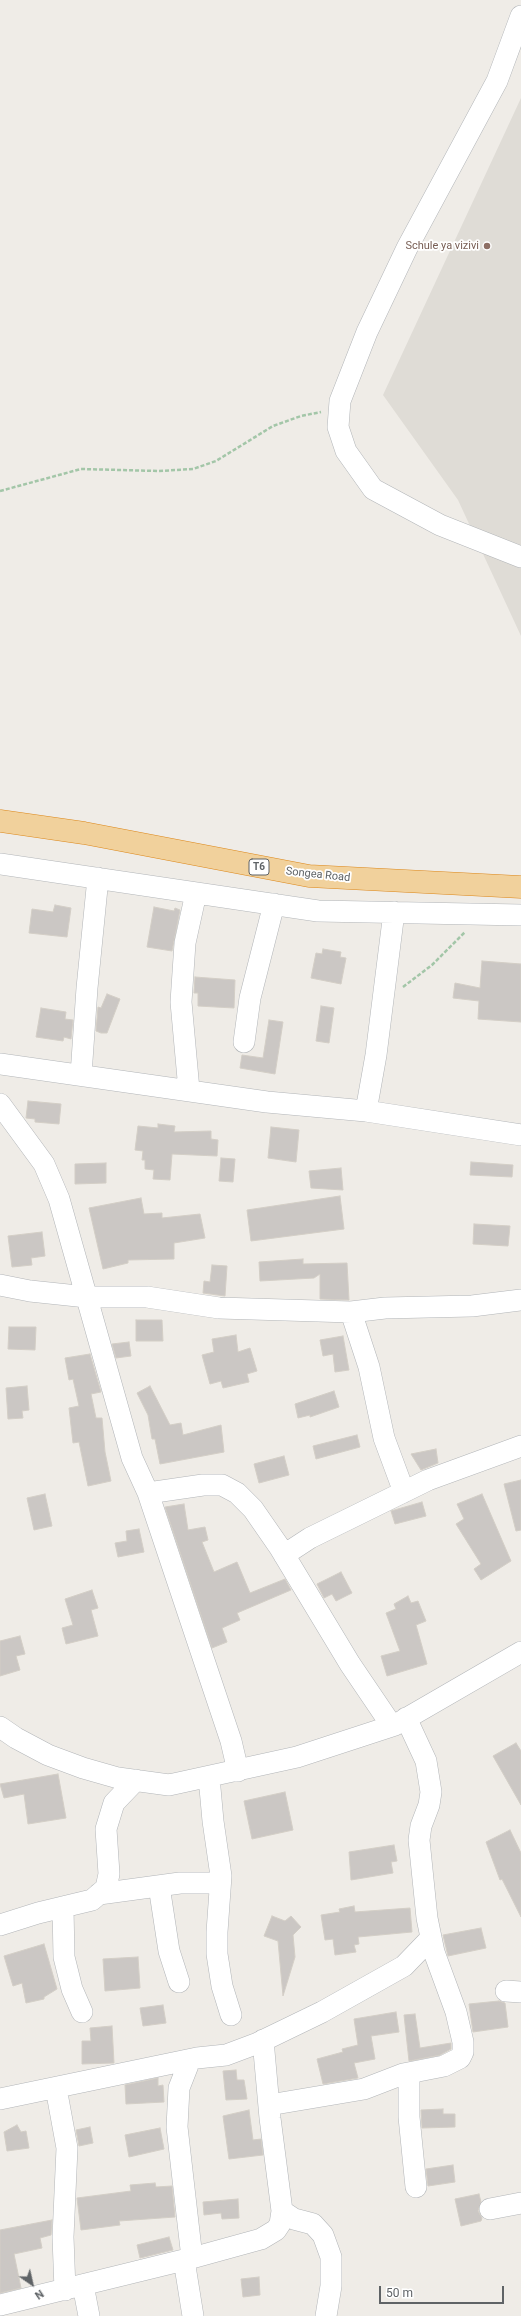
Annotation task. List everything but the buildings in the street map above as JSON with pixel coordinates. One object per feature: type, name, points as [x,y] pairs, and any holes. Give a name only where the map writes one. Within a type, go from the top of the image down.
[{"type":"highway","name":"Songea Road","points":[[0,821],[84,833],[309,876],[521,887]]},
{"type":"street","points":[[521,16],[497,81],[407,248],[367,332],[340,401],[338,427],[346,451],[373,490],[440,526],[521,557]]},
{"type":"street","points":[[0,864],[318,911],[521,915]]},
{"type":"street","points":[[81,1075],[87,988],[98,878]]},
{"type":"street","points":[[189,1090],[181,1002],[185,943],[196,892]]},
{"type":"street","points":[[244,1042],[250,998],[274,904]]},
{"type":"street","points":[[366,1111],[383,1002],[394,912]]},
{"type":"street","points":[[0,1064],[267,1102],[366,1111],[521,1135]]},
{"type":"street","points":[[0,1104],[44,1164],[59,1199],[132,1458],[148,1493],[231,1741],[238,1771]]},
{"type":"street","points":[[0,1285],[30,1291],[87,1297],[147,1297],[219,1308],[352,1312],[385,1308],[472,1306],[521,1300]]},
{"type":"street","points":[[352,1312],[369,1367],[384,1438],[404,1492]]},
{"type":"street","points":[[284,1555],[310,1538],[428,1480],[521,1446]]},
{"type":"street","points":[[148,1493],[203,1485],[222,1484],[237,1493],[253,1509],[284,1555],[350,1664],[399,1722],[426,1761],[431,1792],[429,1805],[421,1826],[420,1840],[427,1918],[434,1952],[456,2012],[463,2042],[463,2052],[460,2058],[444,2066],[409,2073],[364,2089],[269,2105]]},
{"type":"street","points":[[0,1727],[16,1738],[48,1754],[83,1768],[136,1780],[169,1785],[297,1757],[399,1722],[521,1652]]},
{"type":"street","points":[[209,1777],[220,1883],[216,1932],[217,1954],[222,1986],[231,2016]]},
{"type":"street","points":[[0,1925],[38,1912],[63,1908],[92,1900],[106,1888],[109,1874],[106,1829],[114,1803],[136,1780]]},
{"type":"street","points":[[99,1894],[180,1883],[220,1883]]},
{"type":"street","points":[[159,1886],[169,1950],[179,1982]]},
{"type":"street","points":[[63,1908],[64,1957],[72,1989],[82,2012]]},
{"type":"street","points":[[0,2099],[190,2060],[226,2055],[263,2040],[354,1996],[404,1966],[431,1938]]},
{"type":"street","points":[[0,2305],[188,2259],[261,2239],[276,2230],[280,2224],[282,2211],[269,2105],[263,2040]]},
{"type":"street","points":[[190,2060],[179,2088],[177,2127],[193,2316]]},
{"type":"street","points":[[409,2073],[409,2117],[416,2187]]},
{"type":"street","points":[[56,2088],[67,2148],[63,2237],[74,2288],[88,2316]]},
{"type":"street","points":[[490,2209],[521,2203]]},
{"type":"street","points":[[282,2211],[294,2219],[313,2224],[323,2235],[331,2257],[331,2286],[326,2316]]},
{"type":"path","points":[[0,491],[81,469],[159,471],[193,469],[216,462],[273,426],[301,416],[339,409]]},
{"type":"path","points":[[383,1002],[432,965],[463,935],[479,914]]},
{"type":"shaded area","name":"Schule ya vizivi","points":[[521,98],[521,636],[458,500],[383,395]]},
{"type":"place","name":"Schule ya vizivi","points":[[487,246]]}]
